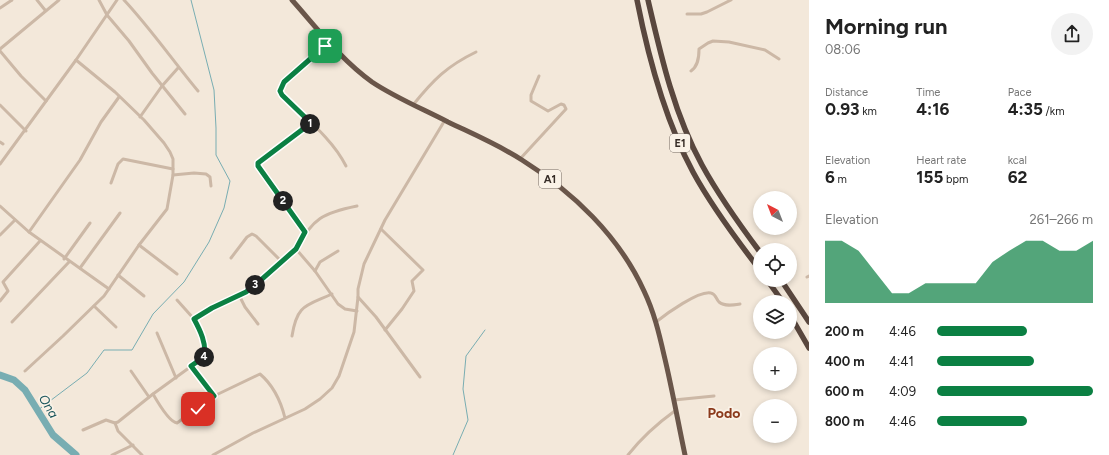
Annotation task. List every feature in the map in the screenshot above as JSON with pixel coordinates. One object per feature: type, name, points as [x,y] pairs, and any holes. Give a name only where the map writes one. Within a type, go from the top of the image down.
[{"type":"highway","name":"A1","points":[[292,0],[329,42],[361,74],[382,88],[413,105],[520,159],[566,192],[609,236],[633,270],[644,291],[656,322],[685,455]]},
{"type":"highway","name":"E1","points":[[637,0],[654,70],[668,114],[687,158],[709,200],[753,261]]},
{"type":"highway","name":"E1","points":[[648,0],[673,96],[691,141],[714,186],[754,243]]},
{"type":"highway","points":[[786,287],[809,322]]},
{"type":"highway","points":[[797,327],[809,348]]},
{"type":"street","points":[[0,8],[12,0]]},
{"type":"street","points":[[37,0],[45,10]]},
{"type":"street","points":[[46,101],[21,76],[0,50],[45,10],[59,0]]},
{"type":"street","points":[[99,0],[107,14],[129,40],[152,73],[185,114]]},
{"type":"street","points":[[0,164],[26,131],[117,0]]},
{"type":"street","points":[[124,0],[164,46],[178,68],[198,91]]},
{"type":"street","points":[[687,14],[701,14],[731,0]]},
{"type":"street","points":[[691,71],[694,69],[699,60],[700,50],[708,43],[713,41],[736,43],[765,50],[779,59]]},
{"type":"street","points":[[329,42],[284,82],[280,91],[282,95],[339,153],[346,166]]},
{"type":"street","points":[[413,105],[433,80],[461,60],[476,52]]},
{"type":"street","points":[[25,371],[109,290],[139,245],[167,209],[173,175],[173,159],[164,143],[140,116],[76,60]]},
{"type":"street","points":[[140,116],[162,86],[178,68]]},
{"type":"street","points":[[520,159],[566,108],[561,104],[546,111],[531,101],[530,97],[539,76]]},
{"type":"street","points":[[29,232],[80,160],[101,122],[119,97]]},
{"type":"street","points":[[0,106],[26,131]]},
{"type":"street","points":[[213,455],[253,433],[305,410],[332,388],[339,376],[354,332],[358,289],[364,264],[381,229],[445,120]]},
{"type":"street","points":[[305,232],[258,166],[258,163],[311,123]]},
{"type":"street","points":[[111,183],[118,164],[123,159],[173,169]]},
{"type":"street","points":[[173,175],[194,173],[206,174],[210,177],[212,186]]},
{"type":"street","points":[[0,206],[40,241],[109,290]]},
{"type":"street","points":[[194,319],[254,286],[296,249],[305,232],[316,221],[333,212],[357,206]]},
{"type":"street","points":[[80,268],[120,213]]},
{"type":"street","points":[[0,235],[15,220]]},
{"type":"street","points":[[64,259],[90,223]]},
{"type":"street","points":[[381,229],[423,270],[412,281],[414,291],[385,330]]},
{"type":"street","points":[[231,258],[247,237],[252,234],[256,236],[281,262]]},
{"type":"street","points":[[0,301],[8,291],[2,282],[40,241]]},
{"type":"street","points":[[139,245],[177,274]]},
{"type":"street","points":[[296,249],[315,271],[338,304],[345,310],[357,311]]},
{"type":"street","points":[[315,271],[320,262],[338,251]]},
{"type":"street","points":[[12,322],[69,262]]},
{"type":"street","points":[[118,275],[144,296]]},
{"type":"street","points":[[656,322],[671,310],[694,297],[710,292],[714,294],[723,304],[740,304]]},
{"type":"street","points":[[292,336],[294,325],[301,310],[305,306],[332,294]]},
{"type":"street","points":[[239,295],[245,307],[258,324]]},
{"type":"street","points":[[358,297],[376,317],[420,377]]},
{"type":"street","points":[[83,430],[106,420],[115,423],[122,420],[152,394],[204,357],[206,349],[199,328],[194,319],[177,300]]},
{"type":"street","points":[[94,306],[116,327]]},
{"type":"street","points":[[157,333],[176,378]]},
{"type":"street","points":[[191,366],[214,396]]},
{"type":"street","points":[[131,371],[149,397]]},
{"type":"street","points":[[152,394],[174,423],[177,423],[214,396],[260,374],[279,398],[285,418]]},
{"type":"street","points":[[674,400],[714,396]]},
{"type":"street","points":[[628,455],[638,442],[659,422],[676,410]]},
{"type":"street","points":[[115,423],[118,431],[142,455]]},
{"type":"street","points":[[112,455],[133,445]]},
{"type":"waterway","points":[[38,410],[87,373],[104,350],[132,350],[153,314],[184,282],[209,242],[224,208],[230,181],[216,155],[214,90],[191,0]]},
{"type":"waterway","points":[[453,455],[468,420],[463,389],[466,356],[485,330]]},
{"type":"waterway","name":"Ona","points":[[0,375],[14,380],[25,390],[53,435],[76,455]]},
{"type":"district","name":"Podo","points":[[724,413]]},
{"type":"route","points":[[198,409],[214,396],[191,366],[204,357],[206,349],[199,328],[194,319],[212,308],[246,292],[254,286],[296,249],[305,232],[295,216],[259,169],[258,163],[311,123],[282,95],[280,91],[284,82],[325,46]]}]
